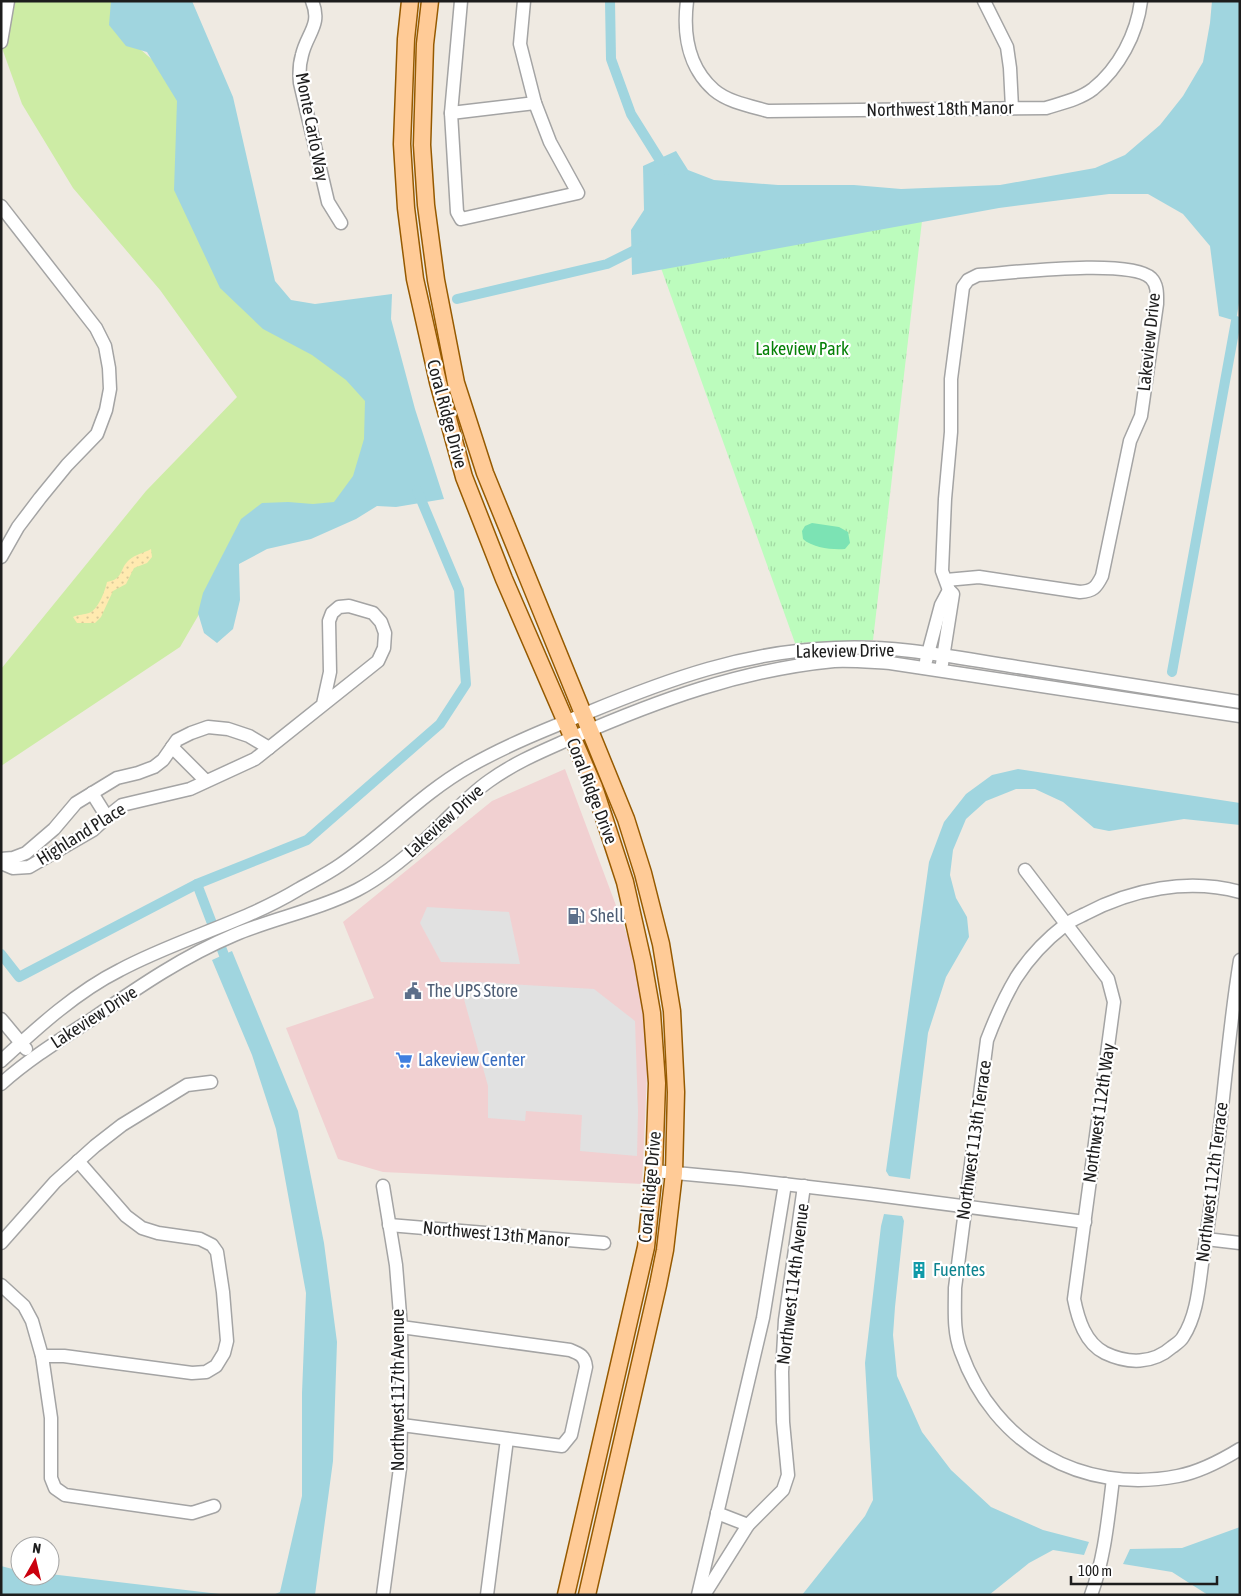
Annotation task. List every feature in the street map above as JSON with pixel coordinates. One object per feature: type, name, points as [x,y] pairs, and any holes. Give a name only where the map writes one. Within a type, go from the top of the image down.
[{"type":"main road","name":"Coral Ridge Drive","points":[[410,1],[406,39],[402,144],[406,208],[417,288],[438,382],[464,476],[504,579],[594,787],[625,882],[644,962],[652,1013],[657,1083],[654,1171],[646,1247],[566,1595]]},
{"type":"main road","name":"Coral Ridge Drive","points":[[430,1],[425,44],[422,145],[426,205],[435,270],[456,383],[486,473],[626,819],[643,873],[664,959],[672,1010],[676,1092],[674,1173],[665,1250],[587,1595]]},
{"type":"street","points":[[1,42],[8,1]]},
{"type":"street","name":"Monte Carlo Way","points":[[312,1],[316,12],[314,26],[302,54],[299,68],[300,83],[328,202],[341,223]]},
{"type":"street","points":[[461,1],[451,113],[457,212],[462,219],[578,193],[550,142],[535,103],[520,44],[524,1]]},
{"type":"street","name":"Northwest 18th Manor","points":[[687,1],[684,20],[686,42],[701,75],[714,90],[731,99],[768,111],[1046,108],[1071,100],[1092,89],[1109,73],[1124,53],[1134,30],[1141,1]]},
{"type":"street","points":[[984,1],[1007,46],[1012,108]]},
{"type":"street","points":[[451,113],[535,103]]},
{"type":"street","points":[[1,206],[96,328],[105,346],[110,368],[110,389],[106,410],[97,434],[67,465],[40,498],[18,527],[1,557]]},
{"type":"street","name":"Lakeview Drive","points":[[941,670],[953,594],[948,585],[942,571],[945,499],[951,432],[951,379],[963,287],[968,280],[978,276],[1095,268],[1120,268],[1137,271],[1151,278],[1157,289],[1157,304],[1141,416],[1130,441],[1102,576],[1097,586],[1091,591],[1080,592],[979,577],[948,585]]},
{"type":"street","points":[[925,667],[941,604],[948,585]]},
{"type":"street","name":"Highland Place","points":[[1,863],[13,868],[29,867],[93,830],[122,805],[174,794],[255,759],[378,661],[384,648],[385,633],[381,622],[372,613],[349,606],[339,607],[332,613],[329,621],[330,672],[323,704]]},
{"type":"street","name":"Lakeview Drive","points":[[2,1059],[86,990],[118,971],[196,936],[277,903],[340,865],[426,795],[467,768],[500,750],[566,721],[696,671],[745,659],[797,650],[864,648],[944,656],[1240,702]]},
{"type":"street","name":"Lakeview Drive","points":[[1,1084],[33,1057],[174,964],[199,950],[237,934],[297,915],[357,890],[387,871],[420,845],[457,808],[488,782],[530,755],[702,687],[750,674],[837,661],[890,663],[1240,716]]},
{"type":"street","name":"Highland Place","points":[[1,859],[13,858],[26,853],[54,829],[76,803],[117,778],[138,774],[154,767],[163,760],[177,740],[191,733],[208,727],[228,728],[249,736],[269,748]]},
{"type":"street","points":[[172,748],[206,781]]},
{"type":"street","points":[[92,793],[107,817]]},
{"type":"street","name":"Northwest 112th Way","points":[[1025,870],[1108,979],[1114,1002],[1074,1299],[1078,1319],[1088,1337],[1104,1352],[1126,1360]]},
{"type":"street","name":"Northwest 113th Terrace","points":[[1240,892],[1220,886],[1176,886],[1138,892],[1100,906],[1066,924],[1035,954],[1016,977],[1000,1008],[987,1040],[955,1288],[955,1322],[960,1351],[972,1378],[986,1402],[1004,1423],[1027,1444],[1051,1460],[1084,1472],[1113,1479],[1141,1480],[1178,1476],[1208,1466],[1240,1449]]},
{"type":"street","name":"Northwest 112th Terrace","points":[[1126,1360],[1144,1361],[1166,1353],[1183,1339],[1193,1318],[1206,1238],[1240,960]]},
{"type":"street","points":[[1,1018],[33,1057]]},
{"type":"street","points":[[2,1059],[13,1074]]},
{"type":"street","points":[[1,1243],[56,1182],[78,1161],[122,1126],[188,1085],[211,1082]]},
{"type":"street","points":[[42,1356],[64,1356],[192,1373],[206,1372],[216,1366],[224,1353],[227,1341],[224,1292],[217,1252],[212,1245],[200,1239],[158,1233],[142,1228],[126,1216],[78,1161]]},
{"type":"street","points":[[654,1171],[804,1186],[1084,1222]]},
{"type":"street","name":"Northwest 114th Avenue","points":[[698,1595],[763,1318],[785,1184]]},
{"type":"street","name":"Northwest 117th Avenue","points":[[383,1186],[396,1265],[401,1327],[402,1425],[400,1468],[383,1595]]},
{"type":"street","name":"Northwest 114th Avenue","points":[[704,1595],[748,1525],[783,1490],[788,1475],[783,1422],[782,1372],[785,1320],[804,1186]]},
{"type":"street","name":"Northwest 13th Manor","points":[[388,1225],[604,1243]]},
{"type":"street","points":[[1206,1238],[1240,1243]]},
{"type":"street","points":[[1,1284],[24,1306],[32,1321],[42,1356],[51,1418],[51,1478],[55,1488],[65,1495],[192,1513],[214,1506]]},
{"type":"street","points":[[763,1318],[785,1320]]},
{"type":"street","points":[[401,1327],[570,1350],[579,1353],[585,1359],[586,1367],[571,1435],[562,1446],[402,1425]]},
{"type":"street","points":[[486,1595],[507,1439]]},
{"type":"street","points":[[1091,1595],[1105,1547],[1113,1479]]},
{"type":"street","points":[[716,1512],[748,1525]]},
{"type":"shaded area","points":[[565,769],[633,951],[649,1031],[642,1184],[383,1172],[338,1159],[286,1028],[374,998],[343,922],[492,801]]},
{"type":"shaded area","points":[[427,907],[509,912],[520,964],[441,962],[420,923]]},
{"type":"shaded area","points":[[459,981],[594,989],[635,1021],[638,1111],[637,1156],[580,1151],[582,1115],[526,1111],[525,1121],[488,1118],[488,1086]]},
{"type":"green space","points":[[11,1],[113,1],[111,24],[199,100],[275,328],[398,385],[361,492],[230,561],[180,647],[1,766],[1,669],[146,491],[237,397],[160,290],[73,188],[22,104],[2,48]]},
{"type":"green space","name":"Lakeview Park","points":[[922,221],[873,640],[795,643],[661,268]]},
{"type":"green space","points":[[812,523],[839,527],[848,532],[850,543],[845,549],[834,549],[823,548],[807,542],[803,539],[802,531],[805,526]]},
{"type":"sand","points":[[151,549],[152,557],[147,563],[134,568],[126,584],[113,591],[101,617],[95,623],[77,623],[73,617],[89,613],[95,608],[103,595],[107,582],[119,576],[129,560]]},
{"type":"water","points":[[111,1],[192,1],[233,97],[275,281],[291,300],[315,304],[392,294],[391,319],[415,409],[444,499],[396,507],[377,506],[356,519],[311,539],[267,549],[239,564],[240,600],[233,629],[217,643],[204,633],[198,613],[203,593],[241,519],[262,503],[288,502],[313,504],[334,502],[353,476],[364,439],[365,401],[346,380],[312,355],[263,329],[220,288],[174,190],[177,101],[147,52],[126,46],[109,25]]},
{"type":"water","points":[[1212,1],[1240,1],[1240,297],[1236,321],[1219,316],[1210,246],[1183,214],[1148,194],[1109,194],[999,208],[632,275],[631,230],[644,210],[643,166],[676,151],[688,170],[714,180],[778,185],[854,185],[901,189],[1000,185],[1095,168],[1125,155],[1160,125],[1183,96],[1203,62]]},
{"type":"water","points":[[1018,769],[1240,803],[1240,825],[1184,819],[1109,831],[1094,828],[1063,802],[1035,789],[1016,789],[986,801],[966,819],[953,850],[950,875],[956,898],[967,917],[969,937],[946,977],[928,1033],[910,1179],[889,1176],[886,1171],[929,862],[944,822],[966,794],[992,775]]},
{"type":"water","points":[[232,951],[298,1111],[324,1243],[337,1342],[333,1461],[315,1595],[273,1595],[280,1592],[302,1496],[302,1393],[306,1293],[276,1129],[252,1055],[212,960]]},
{"type":"water","points":[[884,1214],[902,1216],[904,1221],[893,1335],[897,1376],[922,1432],[951,1470],[991,1507],[1043,1530],[1089,1542],[1084,1555],[1053,1550],[1029,1563],[989,1595],[802,1595],[865,1516],[873,1500],[865,1363]]},
{"type":"water","points":[[1240,1527],[1240,1595],[1208,1595],[1172,1572],[1123,1564],[1130,1549],[1182,1548]]},
{"type":"water","points":[[1,1566],[10,1568],[10,1586],[60,1586],[60,1575],[228,1595],[1,1595]]},
{"type":"waterway","points":[[610,1],[611,59],[631,114],[666,170]]},
{"type":"waterway","points":[[457,299],[607,264],[643,246]]},
{"type":"waterway","points":[[1172,672],[1236,321]]},
{"type":"waterway","points":[[1,954],[19,977],[197,884],[307,840],[440,724],[466,684],[459,590],[417,490]]},
{"type":"waterway","points":[[197,884],[224,955]]},
{"type":"place","name":"Shell","points":[[576,916]]},
{"type":"place","name":"The UPS Store","points":[[413,991]]},
{"type":"place","name":"Lakeview Center","points":[[404,1060]]},
{"type":"place","name":"Fuentes","points":[[919,1270]]}]
